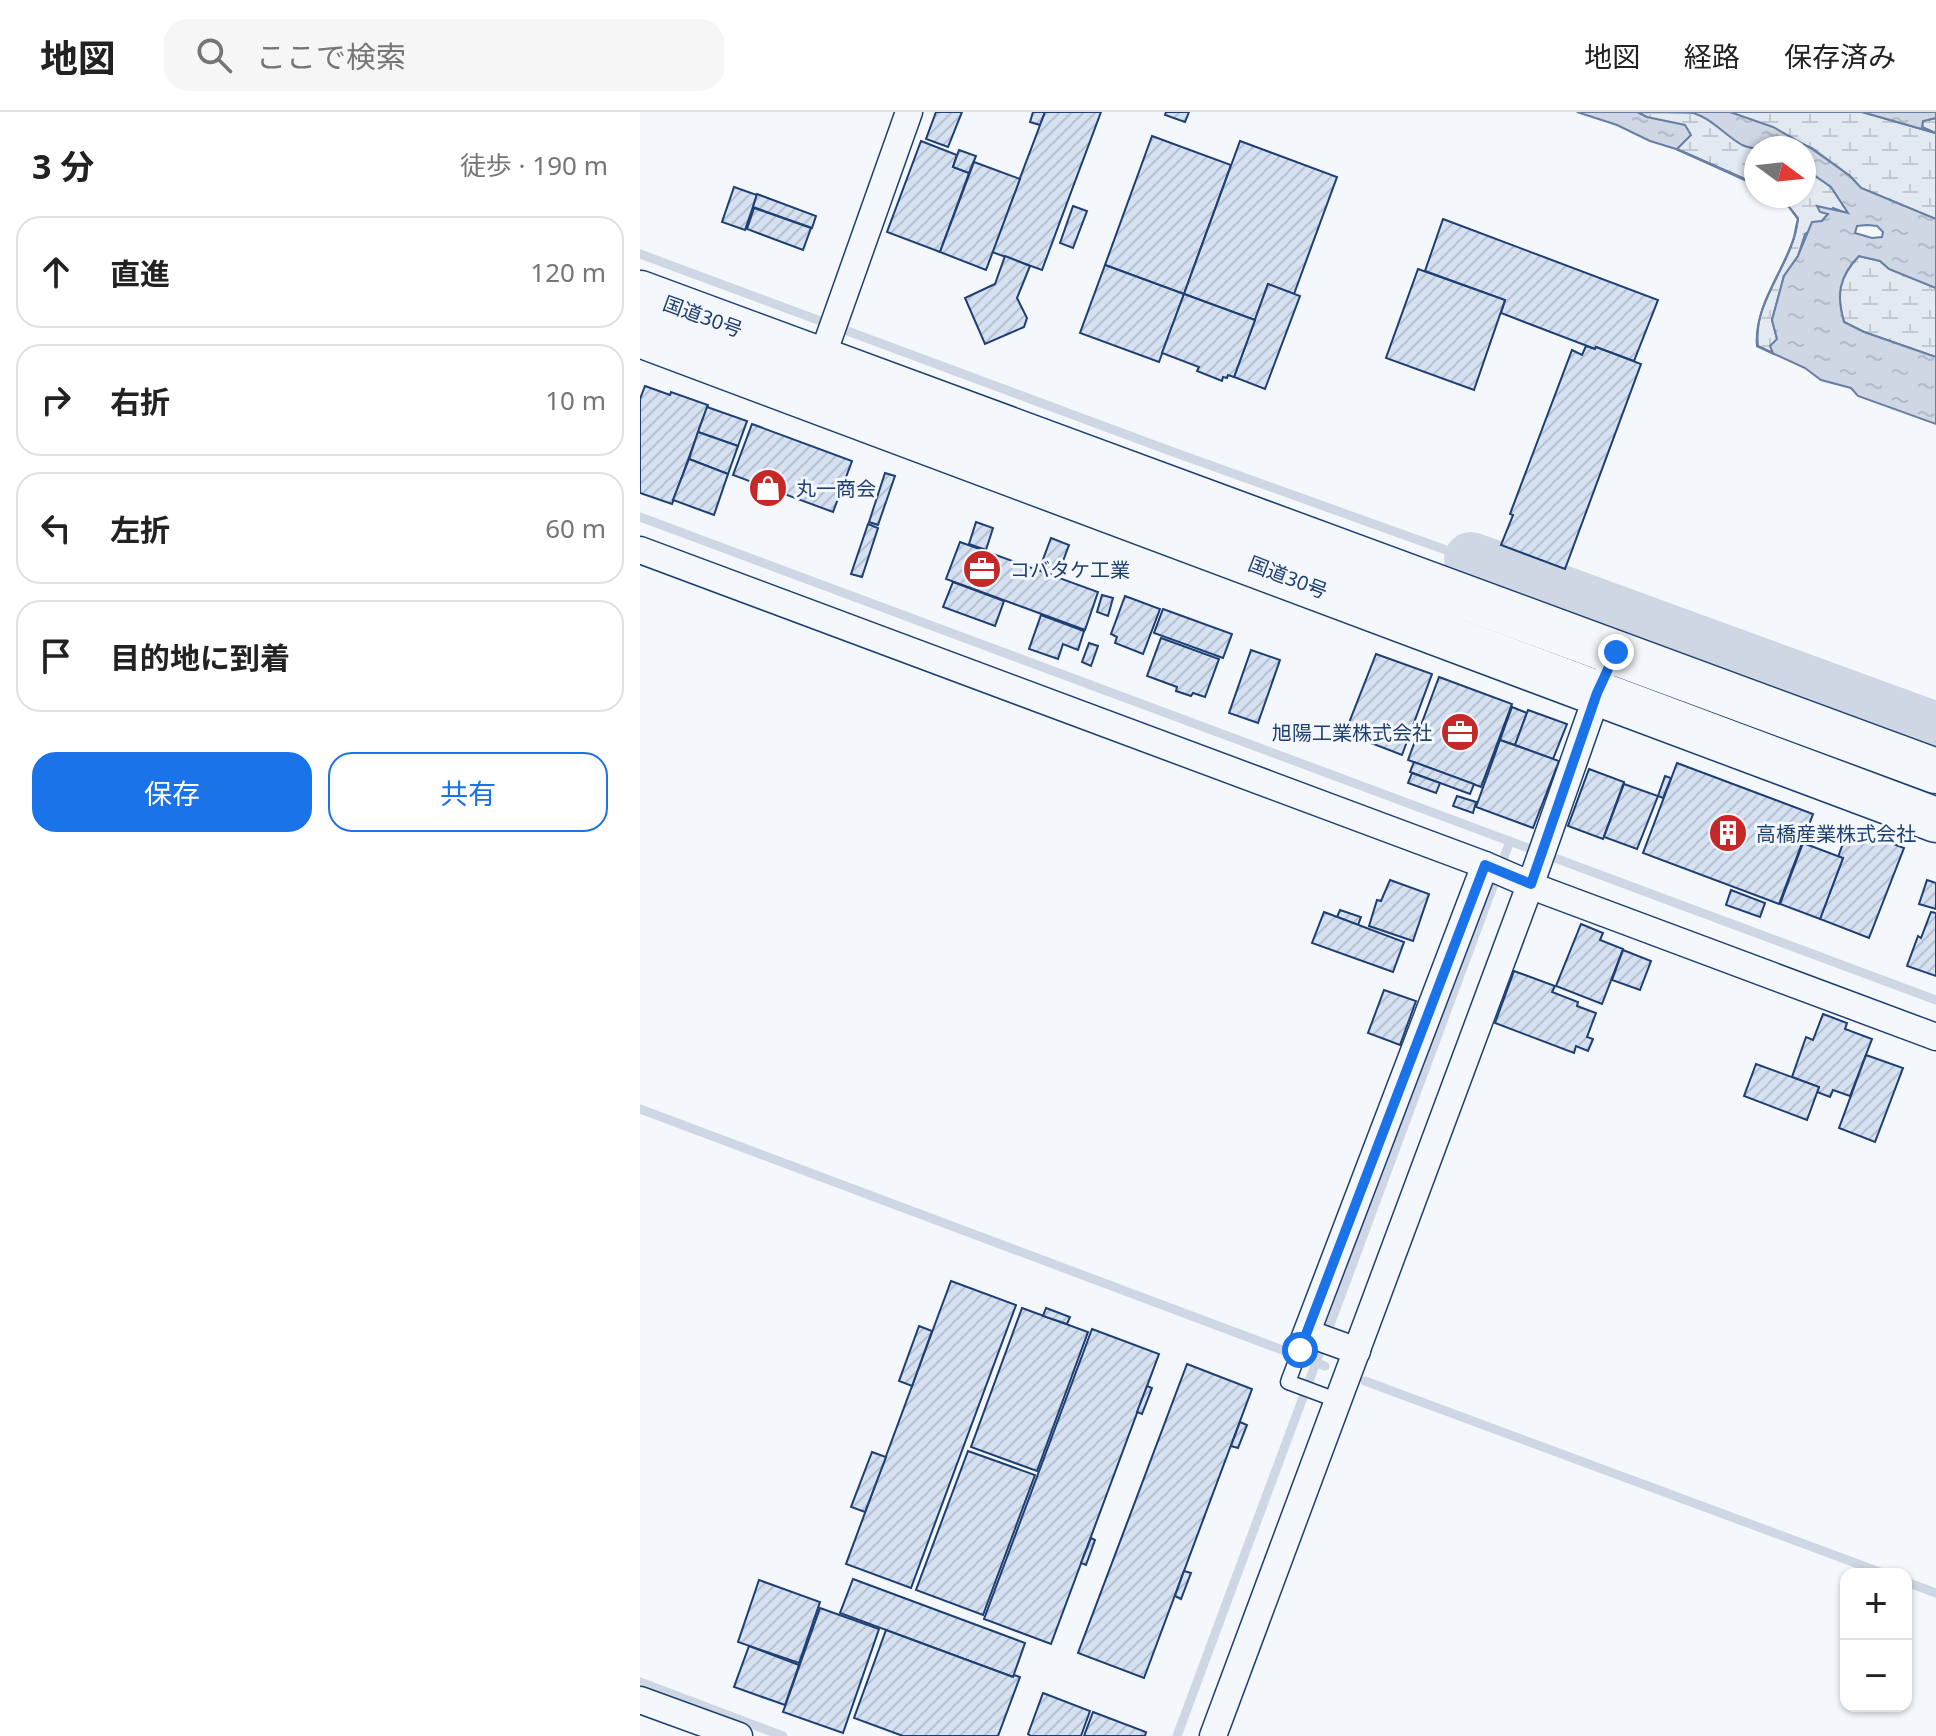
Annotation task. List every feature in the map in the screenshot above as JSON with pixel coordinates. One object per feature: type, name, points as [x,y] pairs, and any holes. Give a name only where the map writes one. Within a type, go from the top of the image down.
[{"type":"highway","name":"国道30号","points":[[640,293],[824,352],[1936,771]]},
{"type":"highway","name":"国道30号","points":[[640,335],[1936,820]]},
{"type":"street","points":[[824,352],[909,112]]},
{"type":"street","points":[[640,550],[1518,867],[1936,1037]]},
{"type":"street","points":[[1213,1736],[1328,1397],[1319,1346],[1518,867],[1616,652]]},
{"type":"street","points":[[1319,1346],[1518,867]]},
{"type":"street","points":[[640,1700],[739,1736]]},
{"type":"lane","points":[[1319,1346],[1288,1382],[1328,1397]]},
{"type":"green space","points":[[1637,112],[1695,113],[1711,121],[1744,144],[1744,179],[1676,149],[1647,117]]},
{"type":"green space","points":[[1730,112],[1862,112],[1935,133],[1922,127],[1923,121],[1936,118],[1936,219],[1861,188],[1816,151],[1816,136],[1785,136]]},
{"type":"green space","points":[[1816,176],[1831,187],[1849,214],[1833,208],[1805,234],[1798,256],[1784,276],[1772,320],[1777,339],[1774,354],[1757,346],[1757,331],[1764,304],[1794,238],[1798,219],[1790,208],[1816,208]]},
{"type":"green space","points":[[1859,256],[1880,261],[1889,269],[1936,288],[1936,357],[1844,322],[1840,303],[1841,286],[1847,271]]},
{"type":"water","points":[[1577,112],[1637,112],[1685,125],[1691,135],[1677,149],[1744,180],[1676,149],[1650,141],[1617,125]]},
{"type":"water","points":[[1689,112],[1730,112],[1789,136],[1744,136],[1744,146],[1710,122]]},
{"type":"water","points":[[1862,112],[1936,112],[1936,118],[1923,121],[1922,127],[1936,133]]},
{"type":"water","points":[[1816,152],[1850,176],[1861,188],[1936,219],[1936,288],[1889,269],[1880,261],[1859,256],[1843,279],[1840,303],[1844,322],[1936,357],[1936,424],[1858,396],[1851,388],[1821,380],[1805,368],[1757,346],[1760,317],[1758,346],[1773,353],[1770,346],[1777,339],[1772,320],[1784,276],[1798,256],[1812,222],[1822,221],[1828,214],[1820,212],[1817,206],[1848,213],[1831,187],[1816,176]],"holes":[[[1867,225],[1877,226],[1883,232],[1882,237],[1872,238],[1855,233],[1857,226]]]},
{"type":"building","points":[[936,112],[962,112],[948,147],[926,139]]},
{"type":"building","points":[[1033,112],[1045,112],[1040,125],[1030,122]]},
{"type":"building","points":[[1045,112],[1101,112],[1042,270],[992,252]]},
{"type":"building","points":[[1166,112],[1189,112],[1185,122],[1165,115]]},
{"type":"building","points":[[1152,136],[1231,165],[1184,294],[1105,265]]},
{"type":"building","points":[[921,141],[957,155],[953,167],[969,173],[940,252],[887,232]]},
{"type":"building","points":[[1240,141],[1337,177],[1294,294],[1268,284],[1255,320],[1184,294]]},
{"type":"building","points":[[959,150],[976,156],[969,173],[953,167]]},
{"type":"building","points":[[974,162],[1020,179],[986,270],[940,252]]},
{"type":"building","points":[[734,187],[757,195],[745,230],[722,222]]},
{"type":"building","points":[[757,194],[816,216],[812,228],[753,207]]},
{"type":"building","points":[[1073,206],[1087,211],[1073,248],[1060,243]]},
{"type":"building","points":[[754,208],[811,228],[803,250],[747,229]]},
{"type":"building","points":[[1443,219],[1658,300],[1634,361],[1501,313],[1505,300],[1425,271]]},
{"type":"building","points":[[1005,256],[1030,266],[1017,298],[1027,318],[1024,327],[985,344],[965,298],[995,284]]},
{"type":"building","points":[[1105,265],[1184,294],[1159,362],[1080,333]]},
{"type":"building","points":[[1418,269],[1505,300],[1474,390],[1386,358]]},
{"type":"building","points":[[1268,284],[1300,296],[1265,389],[1234,377]]},
{"type":"building","points":[[1184,294],[1255,320],[1234,377],[1228,375],[1222,381],[1197,371],[1199,367],[1162,353]]},
{"type":"building","points":[[1586,346],[1641,364],[1565,569],[1501,545],[1572,350],[1582,355]]},
{"type":"building","points":[[645,386],[708,405],[672,504],[640,493],[640,399]]},
{"type":"building","points":[[707,407],[747,421],[738,446],[698,432]]},
{"type":"building","points":[[752,424],[852,461],[833,512],[733,475]]},
{"type":"building","points":[[698,432],[738,446],[728,474],[689,459]]},
{"type":"building","points":[[689,459],[728,474],[714,515],[673,500]]},
{"type":"building","points":[[885,473],[895,476],[878,525],[869,522]]},
{"type":"building","points":[[976,522],[993,528],[986,550],[969,544]]},
{"type":"building","points":[[868,524],[878,528],[862,577],[851,574]]},
{"type":"building","points":[[1051,538],[1069,545],[1057,577],[1039,570]]},
{"type":"building","points":[[960,542],[1098,592],[1085,630],[946,579]]},
{"type":"building","points":[[953,582],[1004,601],[995,626],[943,607]]},
{"type":"building","points":[[1102,595],[1113,598],[1108,616],[1097,612]]},
{"type":"building","points":[[1125,596],[1160,609],[1143,654],[1115,643],[1117,637],[1111,634]]},
{"type":"building","points":[[1163,609],[1232,634],[1223,658],[1154,633]]},
{"type":"building","points":[[1041,615],[1084,631],[1078,650],[1063,644],[1058,659],[1029,649]]},
{"type":"building","points":[[1161,638],[1219,659],[1205,697],[1176,691],[1177,687],[1147,676]]},
{"type":"building","points":[[1089,643],[1098,646],[1091,666],[1082,662]]},
{"type":"building","points":[[1251,650],[1280,660],[1258,723],[1229,713]]},
{"type":"building","points":[[1376,654],[1432,674],[1402,755],[1345,733]]},
{"type":"building","name":"旭陽工業株式会社","points":[[1439,677],[1512,704],[1481,787],[1408,760]]},
{"type":"building","points":[[1512,707],[1527,713],[1515,745],[1500,740]]},
{"type":"building","points":[[1528,710],[1567,724],[1553,759],[1515,745]]},
{"type":"building","points":[[1500,740],[1559,761],[1533,828],[1476,807]]},
{"type":"building","points":[[1414,762],[1474,784],[1470,794],[1410,772]]},
{"type":"building","name":"高橋産業株式会社","points":[[1677,763],[1813,814],[1779,904],[1643,853]]},
{"type":"building","points":[[1589,769],[1624,782],[1603,839],[1568,826]]},
{"type":"building","points":[[1412,773],[1440,783],[1436,793],[1408,783]]},
{"type":"building","points":[[1665,776],[1671,778],[1663,798],[1658,796]]},
{"type":"building","points":[[1624,784],[1658,796],[1637,849],[1604,837]]},
{"type":"building","points":[[1457,796],[1476,802],[1473,813],[1453,806]]},
{"type":"building","points":[[1849,827],[1904,848],[1869,938],[1820,919],[1843,858],[1838,857]]},
{"type":"building","points":[[1803,843],[1843,858],[1820,919],[1780,904]]},
{"type":"building","points":[[1390,880],[1429,894],[1413,941],[1369,926],[1377,900],[1381,901]]},
{"type":"building","points":[[1927,880],[1936,883],[1936,909],[1919,904]]},
{"type":"building","points":[[1731,890],[1765,903],[1760,917],[1726,905]]},
{"type":"building","points":[[1340,910],[1361,917],[1358,925],[1337,917]]},
{"type":"building","points":[[1324,912],[1404,942],[1393,972],[1312,943]]},
{"type":"building","points":[[1931,912],[1936,913],[1936,976],[1907,966]]},
{"type":"building","points":[[1581,924],[1603,933],[1600,940],[1623,949],[1602,1004],[1556,986]]},
{"type":"building","points":[[1623,950],[1651,961],[1640,990],[1612,980]]},
{"type":"building","points":[[1514,971],[1555,986],[1552,992],[1596,1013],[1587,1037],[1593,1039],[1588,1051],[1576,1046],[1574,1053],[1495,1023]]},
{"type":"building","points":[[1384,990],[1416,1001],[1400,1045],[1368,1033]]},
{"type":"building","points":[[1823,1014],[1847,1023],[1845,1029],[1872,1039],[1850,1096],[1833,1090],[1830,1097],[1817,1092],[1819,1087],[1792,1077],[1806,1037],[1813,1040]]},
{"type":"building","points":[[1866,1055],[1903,1068],[1875,1142],[1839,1128]]},
{"type":"building","points":[[1756,1064],[1819,1087],[1807,1120],[1744,1096]]},
{"type":"building","points":[[951,1281],[1016,1305],[911,1588],[846,1564]]},
{"type":"building","points":[[1022,1308],[1088,1332],[1037,1471],[971,1447]]},
{"type":"building","points":[[1046,1308],[1070,1317],[1067,1324],[1043,1316]]},
{"type":"building","points":[[919,1326],[932,1331],[912,1386],[899,1381]]},
{"type":"building","points":[[1092,1329],[1159,1354],[1051,1644],[984,1619]]},
{"type":"building","points":[[1187,1364],[1252,1389],[1144,1678],[1078,1653]]},
{"type":"building","points":[[1147,1386],[1152,1388],[1142,1414],[1137,1412]]},
{"type":"building","points":[[1240,1422],[1247,1425],[1238,1448],[1231,1446]]},
{"type":"building","points":[[968,1451],[1035,1475],[983,1615],[916,1590]]},
{"type":"building","points":[[872,1452],[886,1457],[865,1512],[851,1507]]},
{"type":"building","points":[[1091,1538],[1095,1540],[1086,1565],[1081,1563]]},
{"type":"building","points":[[1184,1571],[1191,1573],[1181,1599],[1175,1596]]},
{"type":"building","points":[[853,1579],[1025,1643],[1013,1677],[840,1613]]},
{"type":"building","points":[[759,1580],[820,1602],[799,1663],[738,1642]]},
{"type":"building","points":[[820,1608],[879,1629],[843,1733],[783,1712]]},
{"type":"building","points":[[886,1630],[1020,1677],[998,1736],[903,1736],[854,1718]]},
{"type":"building","points":[[749,1646],[799,1665],[785,1705],[734,1687]]},
{"type":"building","points":[[1043,1693],[1090,1711],[1081,1736],[1028,1734]]},
{"type":"building","points":[[1093,1712],[1146,1732],[1145,1736],[1084,1736]]},
{"type":"waterway","points":[[640,254],[1471,559]]},
{"type":"waterway","points":[[640,517],[1936,1000]]},
{"type":"waterway","points":[[1471,559],[1936,729]]},
{"type":"waterway","points":[[1177,1736],[1510,841]]},
{"type":"waterway","points":[[640,1109],[1325,1366]]},
{"type":"waterway","points":[[1365,1381],[1869,1568]]},
{"type":"waterway","points":[[1912,1584],[1936,1593]]},
{"type":"waterway","points":[[640,1682],[783,1736]]},
{"type":"place","name":"丸一商会","points":[[768,488]]},
{"type":"place","name":"コバタケ工業","points":[[982,569]]},
{"type":"place","name":"旭陽工業株式会社","points":[[1460,732]]},
{"type":"place","name":"高橋産業株式会社","points":[[1728,833]]},
{"type":"route","points":[[1300,1350],[1485,865],[1531,884],[1597,693],[1616,652]]}]
